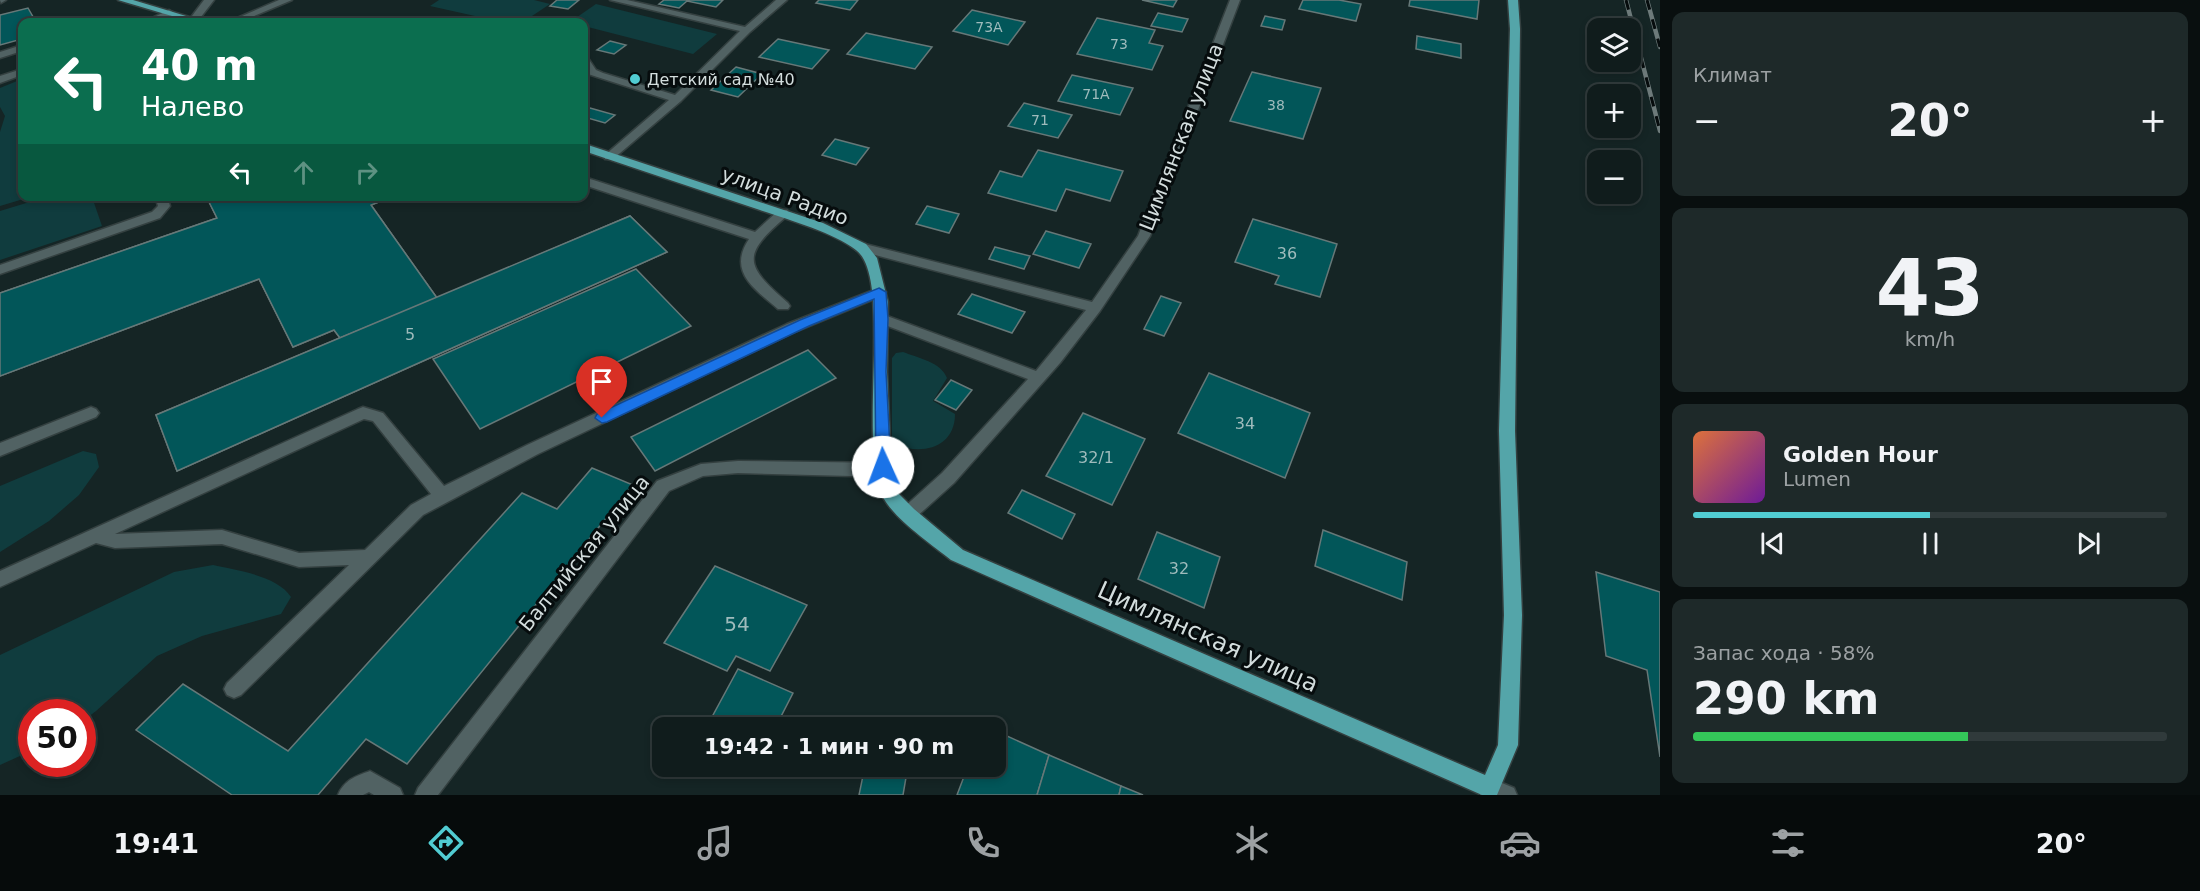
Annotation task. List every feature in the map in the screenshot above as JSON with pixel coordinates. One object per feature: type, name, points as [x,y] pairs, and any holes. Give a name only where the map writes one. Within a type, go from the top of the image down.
[{"type":"main road","points":[[123,0],[186,18]]},
{"type":"main road","points":[[1496,793],[1508,745],[1513,615],[1507,431],[1515,29],[1513,0]]},
{"type":"main road","name":"улица Радио","points":[[588,149],[783,213],[819,226],[861,247],[871,258],[879,292],[882,319],[880,372],[883,467]]},
{"type":"main road","name":"Цимлянская улица","points":[[883,467],[891,496],[908,514],[957,555],[1496,793]]},
{"type":"street","points":[[199,18],[209,0]]},
{"type":"street","points":[[243,18],[287,0]]},
{"type":"street","points":[[615,0],[747,30]]},
{"type":"street","points":[[609,157],[677,99],[747,30],[782,0]]},
{"type":"street","name":"Цимлянская улица","points":[[908,514],[948,478],[1055,359],[1095,308],[1144,236],[1235,0]]},
{"type":"street","points":[[157,18],[169,13]]},
{"type":"street","points":[[0,55],[18,49]]},
{"type":"street","points":[[588,66],[592,72],[599,75],[677,99]]},
{"type":"street","points":[[0,80],[18,73]]},
{"type":"street","points":[[588,182],[756,237]]},
{"type":"street","points":[[0,270],[156,215],[164,206],[162,201]]},
{"type":"street","points":[[783,213],[756,237],[749,248],[747,264],[754,280],[783,306]]},
{"type":"street","points":[[861,247],[1095,308]]},
{"type":"street","points":[[234,689],[417,510],[442,495],[804,323],[879,292]]},
{"type":"street","points":[[882,319],[1037,377]]},
{"type":"street","points":[[0,450],[91,413]]},
{"type":"street","points":[[0,579],[363,413],[378,417],[442,495]]},
{"type":"street","name":"Балтийская улица","points":[[425,795],[663,486],[701,470],[729,467],[852,470],[883,467]]},
{"type":"street","points":[[96,534],[106,540],[115,541],[222,537],[298,560],[367,557]]},
{"type":"street","points":[[348,795],[357,786],[370,781],[393,795]]},
{"type":"shaded area","points":[[439,0],[534,0],[550,4],[529,18],[484,18],[430,6]]},
{"type":"shaded area","points":[[596,4],[717,34],[693,54],[588,27],[588,18],[576,18]]},
{"type":"shaded area","points":[[18,81],[18,201],[0,206],[0,132],[5,116],[0,107],[0,88]]},
{"type":"shaded area","points":[[33,201],[93,201],[102,226],[0,260],[0,211]]},
{"type":"shaded area","points":[[903,352],[934,364],[947,378],[933,401],[955,414],[953,426],[943,442],[925,449],[905,448],[895,444],[892,439],[892,358],[896,353]]},
{"type":"shaded area","points":[[83,451],[96,454],[99,467],[79,495],[49,521],[0,552],[0,486]]},
{"type":"shaded area","points":[[213,565],[267,579],[285,590],[291,597],[281,614],[202,636],[157,656],[96,711],[96,699],[18,699],[18,757],[0,765],[0,655],[174,572]]},
{"type":"building","points":[[557,0],[579,0],[568,9],[550,6]]},
{"type":"building","points":[[664,0],[723,0],[716,7],[687,1],[679,8],[659,4]]},
{"type":"building","points":[[819,0],[858,0],[850,10],[816,3]]},
{"type":"building","points":[[1142,0],[1177,0],[1173,7]]},
{"type":"building","points":[[1303,0],[1339,0],[1361,4],[1356,21],[1299,9]]},
{"type":"building","points":[[1410,0],[1479,0],[1477,19],[1409,6]]},
{"type":"building","points":[[28,8],[34,18],[18,18],[18,40],[0,45],[0,15]]},
{"type":"building","points":[[972,10],[1025,22],[1008,45],[953,31]]},
{"type":"building","points":[[1158,13],[1188,19],[1182,32],[1151,26]]},
{"type":"building","points":[[1265,16],[1285,20],[1282,30],[1261,26]]},
{"type":"building","points":[[1097,18],[1155,30],[1149,43],[1163,46],[1152,70],[1077,54]]},
{"type":"building","points":[[866,33],[932,47],[915,69],[847,54]]},
{"type":"building","points":[[1417,36],[1461,44],[1461,58],[1416,49]]},
{"type":"building","points":[[778,39],[829,50],[812,69],[759,57]]},
{"type":"building","points":[[610,41],[626,45],[614,54],[597,50]]},
{"type":"building","points":[[736,67],[762,74],[738,97],[711,90]]},
{"type":"building","points":[[1252,72],[1321,88],[1303,139],[1230,121]]},
{"type":"building","points":[[1072,75],[1133,88],[1120,115],[1058,101]]},
{"type":"building","points":[[1024,103],[1072,115],[1058,138],[1008,126]]},
{"type":"building","points":[[590,108],[615,115],[605,123],[588,118]]},
{"type":"building","points":[[835,139],[869,148],[856,165],[822,155]]},
{"type":"building","points":[[1038,150],[1123,171],[1110,201],[1066,189],[1056,211],[988,193],[1000,171],[1022,177]]},
{"type":"building","points":[[208,201],[381,201],[371,205],[437,298],[630,216],[667,252],[177,471],[156,415],[340,338],[334,330],[293,347],[259,279],[0,376],[0,293],[217,218]]},
{"type":"building","points":[[208,201],[381,201],[371,205],[437,298],[340,338],[334,330],[293,347],[259,279],[0,376],[0,293],[217,218]]},
{"type":"building","points":[[927,206],[959,214],[949,233],[916,224]]},
{"type":"building","points":[[630,216],[667,252],[177,471],[156,415]]},
{"type":"building","points":[[1253,219],[1337,244],[1320,297],[1275,284],[1279,276],[1235,262]]},
{"type":"building","points":[[1046,231],[1091,244],[1079,268],[1033,254]]},
{"type":"building","points":[[995,247],[1030,256],[1024,269],[989,259]]},
{"type":"building","points":[[636,269],[691,326],[480,429],[433,359]]},
{"type":"building","points":[[972,294],[1025,312],[1012,333],[958,314]]},
{"type":"building","points":[[1161,296],[1181,303],[1164,336],[1144,329]]},
{"type":"building","points":[[808,350],[836,378],[655,471],[631,437]]},
{"type":"building","points":[[1209,373],[1310,413],[1285,478],[1178,433]]},
{"type":"building","points":[[951,380],[972,390],[956,410],[935,400]]},
{"type":"building","points":[[1083,413],[1145,439],[1112,505],[1046,476]]},
{"type":"building","points":[[592,468],[633,485],[407,764],[366,739],[318,795],[232,795],[136,730],[183,684],[288,751],[522,493],[557,509]]},
{"type":"building","points":[[1022,490],[1075,514],[1062,539],[1008,513]]},
{"type":"building","points":[[1323,530],[1407,562],[1402,600],[1315,566]]},
{"type":"building","points":[[1157,532],[1220,557],[1204,608],[1138,579]]},
{"type":"building","points":[[715,566],[807,605],[770,671],[736,656],[727,671],[664,643]]},
{"type":"building","points":[[1596,572],[1660,592],[1660,757],[1647,670],[1606,656]]},
{"type":"building","points":[[738,669],[793,693],[781,717],[712,717]]},
{"type":"building","points":[[1006,736],[1049,755],[1037,795],[957,795],[964,777],[1006,777]]},
{"type":"building","points":[[1049,755],[1121,786],[1119,795],[1037,795]]},
{"type":"building","points":[[863,777],[906,777],[903,795],[859,795]]},
{"type":"building","points":[[1121,786],[1143,795],[1119,795]]},
{"type":"railway","points":[[1626,0],[1660,131]]},
{"type":"railway","points":[[1647,0],[1660,47]]},
{"type":"place","name":"Детский сад №40","points":[[635,79]]},
{"type":"route","points":[[602,418],[804,323],[879,292],[882,319],[880,372],[883,467]]}]
